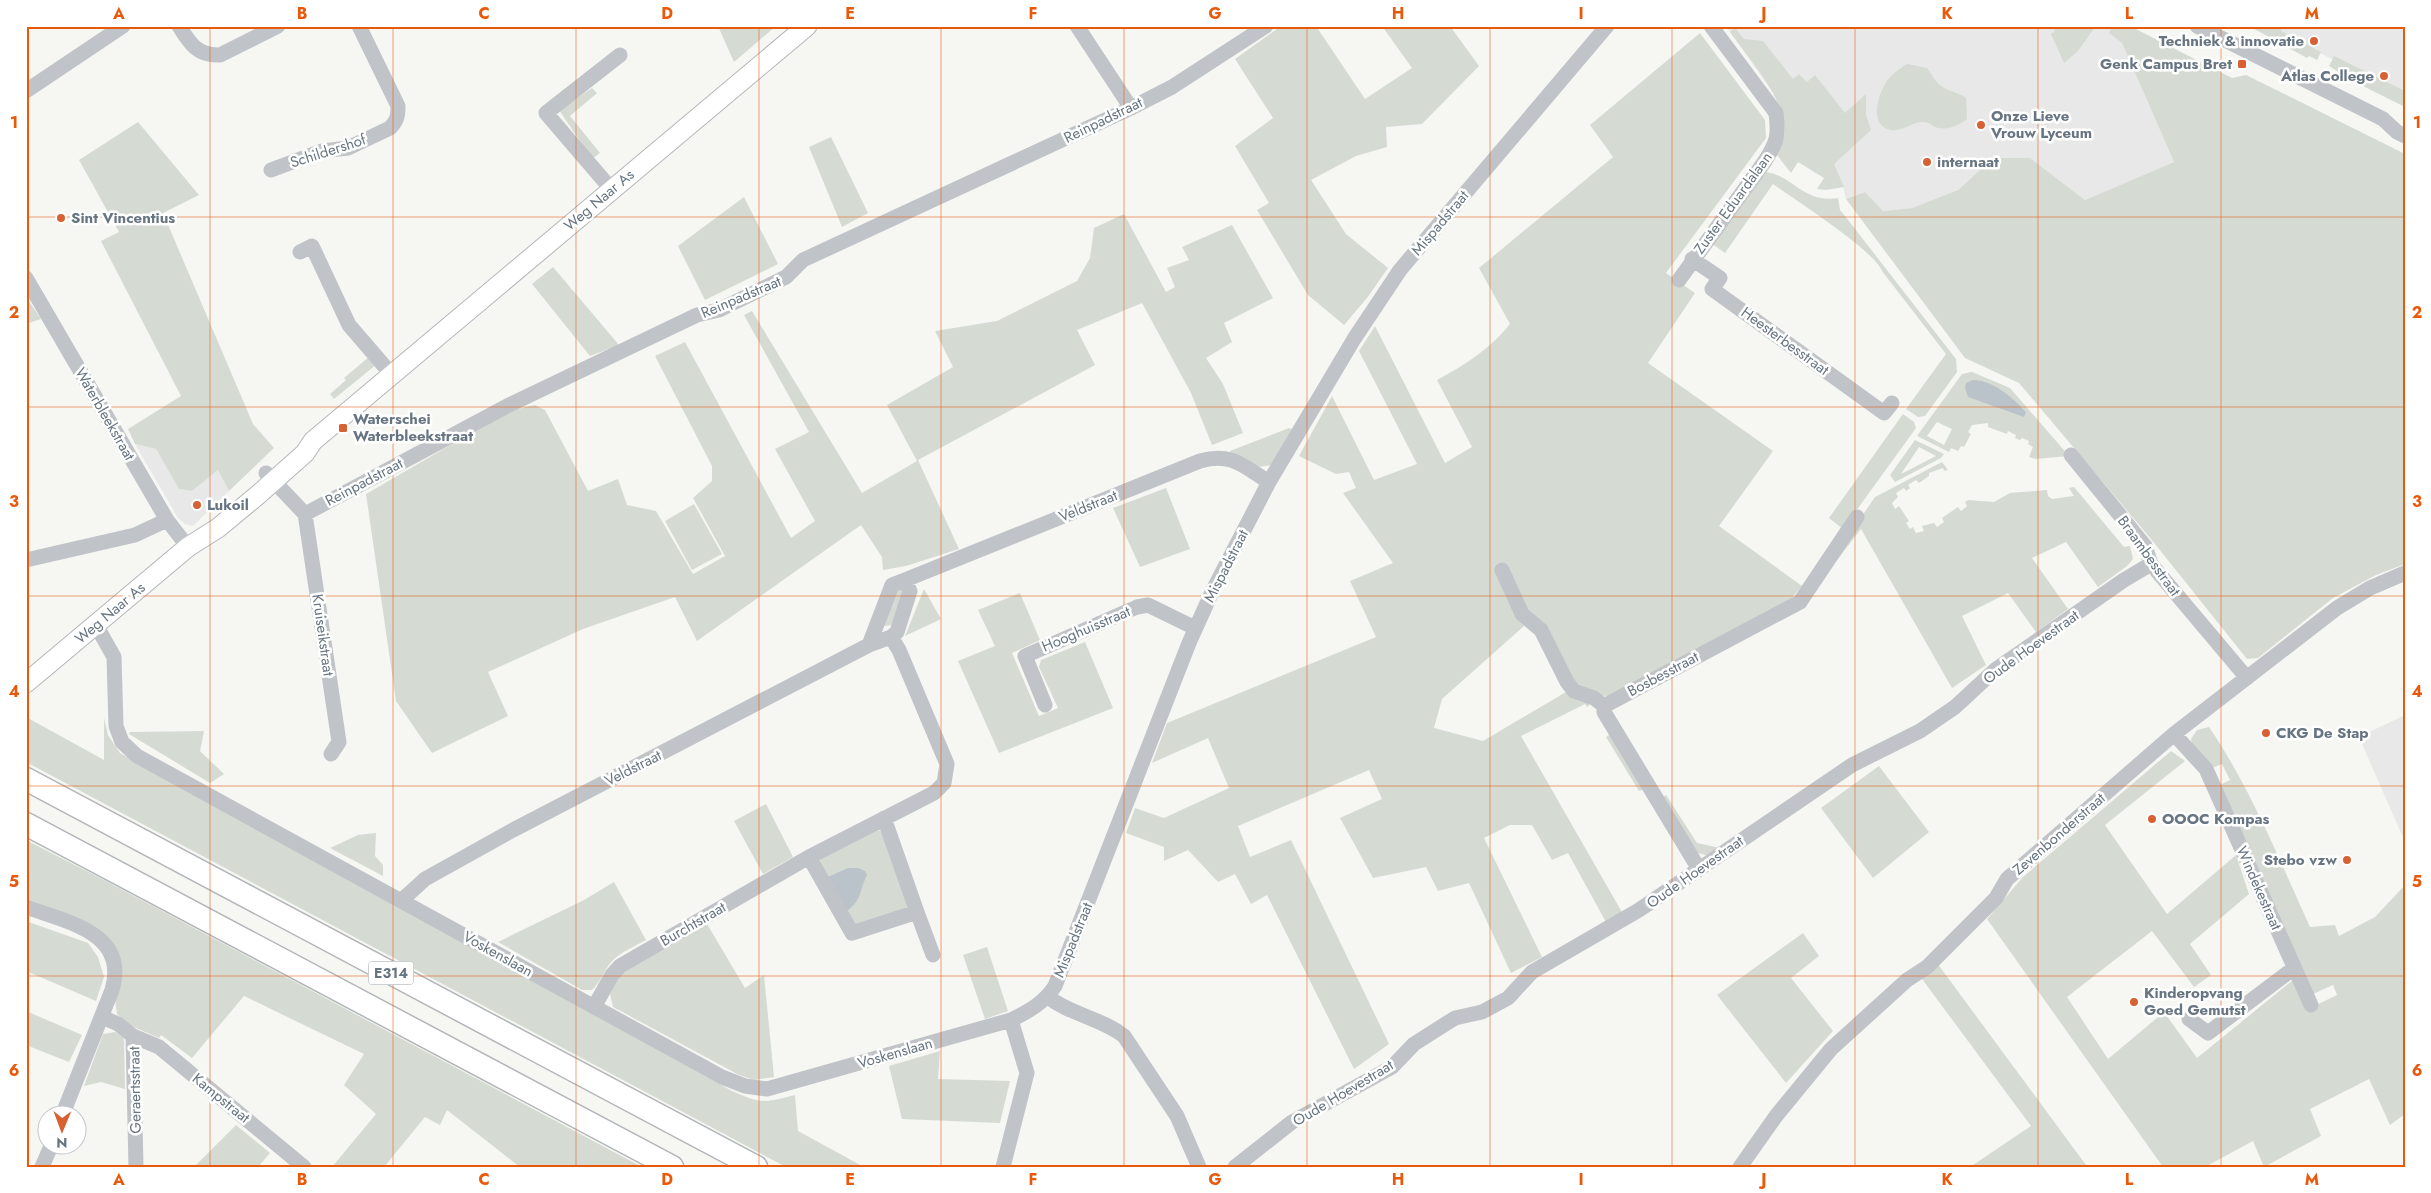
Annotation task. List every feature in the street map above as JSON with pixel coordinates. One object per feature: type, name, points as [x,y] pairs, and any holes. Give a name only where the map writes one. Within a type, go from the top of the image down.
[{"type":"highway","name":"E314","points":[[26,779],[756,1167]]},
{"type":"highway","name":"E314","points":[[26,824],[672,1167]]},
{"type":"main road","name":"Weg Naar As","points":[[26,683],[191,545],[218,528],[270,477],[305,453],[313,442],[808,26]]},
{"type":"street","points":[[26,91],[123,26]]},
{"type":"street","points":[[179,26],[190,44],[198,52],[210,56],[220,55],[278,26]]},
{"type":"street","name":"Schildershof","points":[[271,170],[322,151],[348,148],[390,128],[395,123],[398,106],[359,26]]},
{"type":"street","points":[[1078,26],[1131,108]]},
{"type":"street","name":"Reinpadstraat","points":[[305,514],[507,406],[697,315],[719,310],[786,277],[803,260],[1131,108],[1172,87],[1266,26]]},
{"type":"street","name":"Mispadstraat","points":[[1011,1020],[1030,1011],[1048,997],[1062,972],[1196,628],[1212,592],[1269,482],[1354,339],[1400,270],[1607,26]]},
{"type":"street","name":"Zuster Eduardalaan","points":[[1679,280],[1692,259],[1765,161],[1776,142],[1778,130],[1776,113],[1711,26]]},
{"type":"street","points":[[2197,26],[2383,119],[2405,123]]},
{"type":"street","points":[[612,190],[546,113],[620,55]]},
{"type":"street","points":[[2383,119],[2397,132],[2405,136]]},
{"type":"street","points":[[300,252],[312,246],[349,325],[392,375]]},
{"type":"street","name":"Heesterbesstraat","points":[[1692,259],[1720,278],[1712,289],[1884,413],[1892,403]]},
{"type":"street","name":"Waterbleekstraat","points":[[26,278],[167,520],[191,545]]},
{"type":"street","name":"Braambesstraat","points":[[2071,455],[2145,546],[2151,564],[2247,678]]},
{"type":"street","name":"Veldstraat","points":[[869,646],[892,585],[904,580],[1200,461],[1218,456],[1235,460],[1269,482]]},
{"type":"street","points":[[270,477],[305,514]]},
{"type":"street","name":"Kruiseikstraat","points":[[305,514],[339,742],[331,754]]},
{"type":"street","name":"Bosbesstraat","points":[[1604,706],[1800,602],[1856,517]]},
{"type":"street","points":[[26,560],[135,535],[167,520]]},
{"type":"street","name":"Oude Hoevestraat","points":[[1235,1167],[1292,1122],[1392,1067],[1414,1044],[1455,1018],[1482,1012],[1508,998],[1532,972],[1639,910],[1852,765],[1920,730],[1955,707],[1995,670],[2124,580],[2151,564]]},
{"type":"street","points":[[1502,570],[1522,614],[1541,630],[1568,682],[1574,690],[1594,698],[1604,706],[1604,712],[1699,869]]},
{"type":"street","name":"Zevenbonderstraat","points":[[1740,1167],[1776,1116],[1831,1049],[1907,980],[1927,966],[1996,898],[2006,879],[2174,734],[2337,608],[2370,588],[2405,573]]},
{"type":"street","points":[[891,637],[897,632],[910,591],[904,580]]},
{"type":"street","name":"Hooghuisstraat","points":[[1046,705],[1025,656],[1137,607],[1148,605],[1196,628]]},
{"type":"street","name":"Voskenslaan","points":[[96,625],[114,657],[116,726],[122,742],[137,756],[722,1077],[745,1086],[767,1089],[1011,1020]]},
{"type":"street","name":"Veldstraat","points":[[402,900],[425,879],[513,830],[869,646],[891,637]]},
{"type":"street","name":"Burchtstraat","points":[[594,1007],[612,975],[620,966],[809,857],[934,793],[944,783],[947,764],[899,650],[891,637]]},
{"type":"street","name":"Windekestraat","points":[[2174,734],[2206,769],[2311,1004]]},
{"type":"street","points":[[884,818],[933,954]]},
{"type":"street","points":[[809,857],[852,933],[918,912]]},
{"type":"street","points":[[26,907],[95,934],[106,945],[113,956],[116,975],[102,1017],[66,1106]]},
{"type":"street","points":[[2188,1019],[2208,1033],[2294,968]]},
{"type":"street","points":[[1048,997],[1060,1007],[1112,1027],[1124,1036],[1176,1116],[1199,1167]]},
{"type":"street","name":"Geraertsstraat","points":[[102,1017],[118,1024],[134,1036],[136,1167]]},
{"type":"street","points":[[1003,1167],[1027,1073],[1011,1020]]},
{"type":"street","name":"Kampstraat","points":[[134,1036],[159,1047],[304,1167]]},
{"type":"shaded area","points":[[718,26],[776,26],[734,62]]},
{"type":"shaded area","points":[[1281,26],[1316,26],[1365,99],[1412,68],[1382,26],[1450,26],[1479,66],[1422,124],[1386,127],[1387,147],[1356,156],[1311,180],[1346,234],[1388,268],[1367,298],[1344,325],[1308,295],[1257,210],[1269,203],[1235,146],[1273,118],[1235,59]]},
{"type":"shaded area","name":"Onze Lieve Vrouw Lyceum","points":[[1726,26],[2068,26],[2078,51],[2096,26],[2113,26],[2110,33],[2122,43],[2174,162],[2085,200],[2030,158],[1993,158],[1958,190],[1912,208],[1883,211],[1865,192],[1846,199],[1843,186],[1778,100]]},
{"type":"shaded area","points":[[2052,26],[2096,26],[2078,51],[2064,63],[2051,34],[2055,31]]},
{"type":"shaded area","points":[[2113,26],[2130,26],[2232,78],[2246,75],[2405,154],[2405,564],[2376,575],[2333,598],[2258,658],[2247,659],[2151,539],[2019,383],[1965,358],[1846,199],[1865,192],[1883,211],[1912,208],[1958,190],[1993,158],[2030,158],[2085,200],[2174,162],[2122,43],[2109,33]]},
{"type":"shaded area","points":[[2249,26],[2279,26],[2282,28],[2281,31],[2321,52],[2317,60],[2309,56],[2307,58]]},
{"type":"shaded area","name":"Atlas College","points":[[2279,26],[2405,26],[2405,99],[2280,31]]},
{"type":"shaded area","points":[[1735,28],[1744,39],[1763,41],[1793,79],[1799,74],[1807,82],[1815,75],[1845,113],[1866,94],[1866,115],[1871,130],[1834,164],[1844,187],[1826,190],[1817,189],[1824,178],[1798,162],[1791,173],[1776,154],[1784,137],[1781,110],[1757,68],[1730,32]]},
{"type":"shaded area","points":[[1700,33],[1765,120],[1766,138],[1666,273],[1695,293],[1648,363],[1773,451],[1719,526],[1802,586],[1790,600],[1612,695],[1604,696],[1576,688],[1524,613],[1498,568],[1524,626],[1442,699],[1434,728],[1483,741],[1566,692],[1592,703],[1587,707],[1585,704],[1521,736],[1623,914],[1606,922],[1568,853],[1552,860],[1532,825],[1510,825],[1484,838],[1542,957],[1511,973],[1469,883],[1438,891],[1426,867],[1373,878],[1340,818],[1382,799],[1369,770],[1238,826],[1250,857],[1291,840],[1389,1044],[1354,1069],[1267,895],[1251,904],[1235,874],[1218,882],[1188,850],[1164,861],[1164,847],[1126,833],[1135,808],[1164,818],[1229,788],[1208,738],[1152,763],[1167,723],[1376,637],[1350,581],[1393,563],[1343,493],[1356,488],[1349,472],[1336,474],[1299,456],[1332,396],[1374,480],[1417,464],[1359,351],[1375,326],[1445,463],[1472,447],[1437,380],[1476,356],[1510,324],[1479,268],[1613,157],[1590,125]]},
{"type":"shaded area","points":[[2334,56],[2405,91],[2405,107],[2337,73],[2337,71],[2329,66]]},
{"type":"shaded area","points":[[1907,64],[1927,68],[1940,85],[1966,98],[1967,119],[1956,126],[1948,128],[1935,127],[1924,122],[1895,130],[1884,127],[1879,122],[1877,116],[1878,101],[1889,78]]},
{"type":"shaded area","points":[[592,88],[597,93],[570,116],[600,153],[592,159],[559,110]]},
{"type":"shaded area","points":[[138,122],[199,195],[163,213],[253,424],[274,448],[229,491],[218,470],[192,491],[179,489],[156,449],[135,444],[128,429],[181,396],[101,241],[119,232],[79,160]]},
{"type":"shaded area","points":[[831,137],[868,213],[842,227],[809,147]]},
{"type":"shaded area","points":[[1766,172],[1785,179],[1816,197],[1826,199],[1838,198],[1840,210],[1956,359],[1957,372],[1925,416],[1918,417],[1906,409],[1946,354],[1876,262],[1865,251],[1773,184],[1725,253],[1711,243],[1761,173]]},
{"type":"shaded area","points":[[744,197],[778,264],[705,300],[678,246]]},
{"type":"shaded area","points":[[1124,214],[1166,292],[1175,287],[1167,268],[1189,260],[1182,247],[1232,225],[1273,298],[1224,323],[1232,342],[1206,358],[1223,384],[1243,433],[1212,445],[1191,393],[1142,303],[1077,330],[1095,365],[918,460],[959,549],[906,566],[883,570],[882,557],[861,525],[697,641],[675,597],[583,629],[488,672],[508,716],[432,753],[396,701],[366,494],[509,411],[535,405],[545,410],[588,491],[618,479],[627,505],[656,511],[693,574],[725,556],[693,498],[712,481],[712,466],[655,356],[685,342],[791,538],[815,521],[775,449],[809,432],[744,315],[752,311],[862,493],[917,461],[887,405],[953,367],[935,331],[997,321],[1077,281],[1090,258],[1094,228]]},
{"type":"shaded area","points":[[553,267],[619,345],[590,356],[532,284]]},
{"type":"shaded area","points":[[26,297],[41,319],[26,324]]},
{"type":"shaded area","points":[[370,356],[377,364],[334,399],[330,394],[346,380],[344,378]]},
{"type":"shaded area","points":[[1972,372],[2010,388],[2069,456],[2035,459],[2029,457],[2033,447],[2028,444],[2029,441],[2015,438],[2016,435],[2008,431],[2007,434],[1988,427],[1988,423],[1972,425],[1968,432],[1971,434],[1964,447],[1961,446],[1958,451],[1951,448],[1949,452],[1917,436],[1962,374]],"holes":[[[1937,422],[1952,429],[1944,445],[1927,436]]]},
{"type":"shaded area","points":[[1973,380],[1988,383],[2002,391],[2026,412],[2024,417],[1968,397],[1965,388],[1966,383]]},
{"type":"shaded area","points":[[1903,414],[1914,422],[1916,428],[1843,529],[1829,518]]},
{"type":"shaded area","points":[[1289,428],[1293,430],[1272,465],[1258,467],[1230,453],[1230,451]]},
{"type":"shaded area","points":[[1915,440],[1944,454],[1941,458],[1895,482],[1890,475]],"holes":[[[1919,447],[1936,456],[1901,474]]]},
{"type":"shaded area","points":[[135,444],[156,449],[179,489],[192,491],[218,470],[229,491],[193,526],[185,524],[178,518]]},
{"type":"shaded area","points":[[1942,462],[1948,470],[1944,471],[1943,468],[1929,473],[1929,476],[1919,483],[1916,480],[1908,485],[1910,488],[1906,491],[1904,488],[1896,493],[1898,497],[1892,503],[1895,509],[1899,506],[1909,521],[1906,523],[1910,529],[1913,527],[1916,533],[1924,531],[1922,526],[1934,523],[1937,527],[1944,522],[1942,518],[1958,507],[1961,511],[1967,506],[1965,502],[1968,500],[1994,502],[2010,493],[2047,490],[2048,496],[2052,499],[2074,496],[2069,488],[2074,487],[2124,547],[2130,546],[2133,559],[2127,566],[2098,587],[2066,542],[2032,558],[2068,609],[2036,632],[2008,593],[1962,616],[1986,665],[1952,688],[1861,529],[1837,560],[1834,557],[1875,497]]},
{"type":"shaded area","points":[[1166,488],[1190,549],[1140,567],[1113,508]]},
{"type":"shaded area","points":[[694,504],[722,554],[692,570],[665,521]]},
{"type":"shaded area","points":[[899,587],[904,591],[893,625],[885,626],[883,622]]},
{"type":"shaded area","points":[[924,589],[941,619],[905,636]]},
{"type":"shaded area","points":[[1020,593],[1040,640],[1012,653],[1039,716],[1058,708],[1039,667],[1041,660],[1085,642],[1113,708],[999,753],[958,661],[995,646],[978,610]]},
{"type":"shaded area","points":[[2405,715],[2405,842],[2359,737]]},
{"type":"shaded area","points":[[26,717],[104,760],[104,718],[108,735],[120,753],[732,1091],[763,1101],[777,1100],[795,1095],[798,1131],[864,1167],[786,1167],[26,762]]},
{"type":"shaded area","points":[[2209,727],[2251,800],[2310,927],[2335,925],[2339,936],[2375,917],[2405,885],[2405,1114],[2390,1125],[2369,1079],[2310,1109],[2321,1136],[2264,1167],[2253,1141],[2205,1167],[2163,1167],[1987,919],[2023,877],[2171,751],[2185,761],[2105,825],[2167,914],[2236,855],[2249,894],[2190,944],[2211,975],[2194,987],[2152,931],[2067,997],[2108,1059],[2164,1012],[2197,1058],[2293,980],[2308,1009],[2337,995],[2333,985],[2311,995],[2220,785],[2230,780],[2222,764],[2212,768],[2193,747],[2191,739],[2197,730]]},
{"type":"shaded area","points":[[204,731],[200,751],[224,774],[210,783],[129,734],[130,732]]},
{"type":"shaded area","points":[[1612,733],[1646,788],[1639,791],[1606,737]]},
{"type":"shaded area","points":[[1879,766],[1929,832],[1873,878],[1821,808]]},
{"type":"shaded area","points":[[1666,795],[1697,843],[1720,848],[1709,856],[1698,853],[1661,798]]},
{"type":"shaded area","points":[[766,804],[793,857],[763,874],[734,821]]},
{"type":"shaded area","points":[[875,829],[883,832],[910,909],[858,927],[852,924],[819,866],[821,857]]},
{"type":"shaded area","points":[[376,833],[375,856],[383,865],[383,876],[330,848],[358,835]]},
{"type":"shaded area","points":[[26,840],[642,1167],[520,1167],[447,1110],[440,1125],[425,1117],[384,1167],[332,1167],[376,1114],[344,1085],[364,1054],[244,996],[192,1058],[161,1035],[159,1038],[127,1024],[117,1014],[115,1000],[122,975],[117,951],[26,902]]},
{"type":"shaded area","points":[[848,868],[858,868],[865,871],[867,875],[858,899],[847,911],[828,877]]},
{"type":"shaded area","points":[[614,882],[646,940],[612,961],[592,990],[582,990],[498,942],[584,900]]},
{"type":"shaded area","points":[[26,921],[88,943],[98,957],[104,977],[96,1001],[26,971]]},
{"type":"shaded area","points":[[707,924],[745,988],[764,975],[774,1077],[754,1080],[739,1075],[613,1007],[610,994],[626,969]]},
{"type":"shaded area","points":[[1803,933],[1819,956],[1791,978],[1833,1031],[1786,1083],[1717,995]]},
{"type":"shaded area","points":[[987,947],[1008,1011],[985,1019],[963,955]]},
{"type":"shaded area","points":[[1937,963],[2086,1165],[2083,1167],[1970,1167],[2031,1126],[1922,979]]},
{"type":"shaded area","points":[[26,1011],[82,1035],[69,1062],[26,1045]]},
{"type":"shaded area","points":[[115,1032],[123,1037],[124,1041],[125,1089],[101,1082],[84,1086],[103,1034]]},
{"type":"shaded area","points":[[940,1051],[938,1079],[1010,1081],[1000,1123],[902,1119],[889,1066]]},
{"type":"shaded area","points":[[236,1125],[270,1153],[258,1167],[194,1167]]},
{"type":"place","name":"Techniek & innovatie","points":[[2314,41]]},
{"type":"place","name":"Genk Campus Bret","points":[[2242,64]]},
{"type":"place","name":"Atlas College","points":[[2384,76]]},
{"type":"place","name":"Onze Lieve Vrouw Lyceum","points":[[1981,125]]},
{"type":"place","name":"internaat","points":[[1927,162]]},
{"type":"place","name":"Sint Vincentius","points":[[61,218]]},
{"type":"place","name":"Waterschei Waterbleekstraat","points":[[343,428]]},
{"type":"place","name":"Lukoil","points":[[197,505]]},
{"type":"place","name":"CKG De Stap","points":[[2266,733]]},
{"type":"place","name":"OOOC Kompas","points":[[2152,819]]},
{"type":"place","name":"Stebo vzw","points":[[2347,860]]},
{"type":"place","name":"Kinderopvang Goed Gemutst","points":[[2134,1002]]}]
